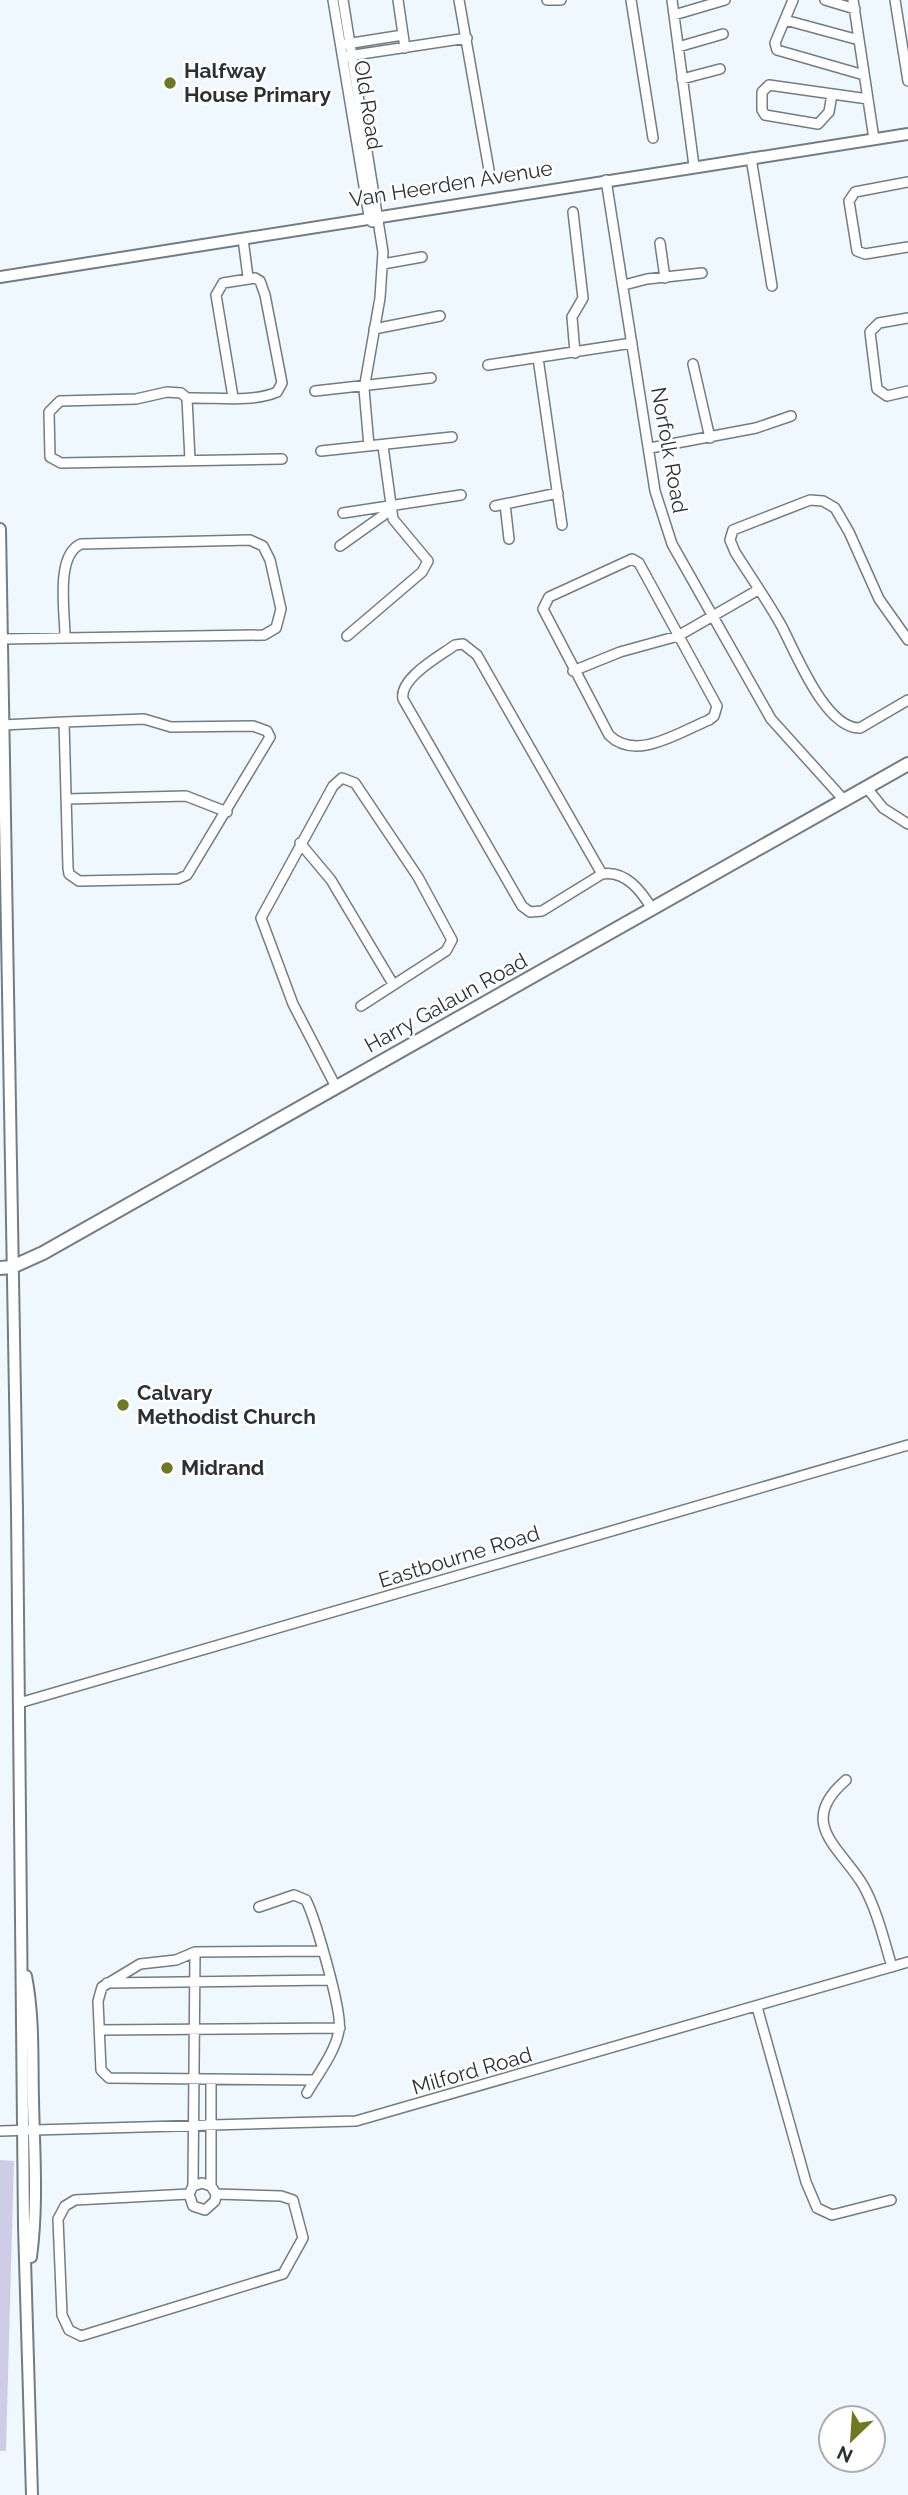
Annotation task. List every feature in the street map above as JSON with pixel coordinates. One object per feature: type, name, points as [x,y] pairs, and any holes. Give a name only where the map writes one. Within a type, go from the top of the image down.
[{"type":"main road","name":"Harry Galaun Road","points":[[6,1268],[43,1253],[908,764]]},
{"type":"street","name":"Old Road","points":[[333,0],[345,44],[383,264],[365,384],[369,446]]},
{"type":"street","name":"Old Road","points":[[343,0],[345,44]]},
{"type":"street","points":[[398,0],[405,48]]},
{"type":"street","points":[[459,0],[489,170]]},
{"type":"street","points":[[547,0],[561,0]]},
{"type":"street","points":[[631,0],[653,138]]},
{"type":"street","points":[[672,0],[694,166]]},
{"type":"street","points":[[674,15],[725,0]]},
{"type":"street","points":[[793,0],[775,43],[777,50],[864,75]]},
{"type":"street","points":[[825,0],[854,5],[874,139]]},
{"type":"street","points":[[895,0],[908,81]]},
{"type":"street","points":[[785,20],[859,40]]},
{"type":"street","points":[[678,47],[723,34]]},
{"type":"street","points":[[345,44],[403,35]]},
{"type":"street","points":[[347,56],[467,38]]},
{"type":"street","points":[[682,79],[720,69]]},
{"type":"street","points":[[832,94],[829,112],[818,124],[765,115],[762,110],[762,92],[769,85],[868,99]]},
{"type":"street","name":"Van Heerden Avenue","points":[[0,277],[243,239],[373,215],[908,134]]},
{"type":"street","points":[[751,158],[772,286]]},
{"type":"street","name":"Norfolk Road","points":[[606,180],[655,491],[666,531],[771,719],[844,800]]},
{"type":"street","points":[[908,182],[855,192],[849,201],[857,251],[865,254],[908,247]]},
{"type":"street","points":[[573,212],[583,298],[572,317],[575,353]]},
{"type":"street","points":[[243,239],[248,277]]},
{"type":"street","points":[[660,243],[665,278]]},
{"type":"street","points":[[383,264],[422,257]]},
{"type":"street","points":[[624,285],[702,274]]},
{"type":"street","points":[[233,397],[216,295],[223,284],[248,277],[258,279],[262,286],[282,383],[277,392],[268,396],[233,397],[187,398],[181,393],[167,392],[136,398],[60,401],[49,412],[49,453],[52,460],[61,463],[282,460]]},
{"type":"street","points":[[374,329],[440,316]]},
{"type":"street","points":[[908,318],[879,323],[871,328],[870,335],[877,389],[887,396],[908,391]]},
{"type":"street","points":[[488,365],[632,343]]},
{"type":"street","points":[[538,358],[562,525]]},
{"type":"street","points":[[693,363],[710,438]]},
{"type":"street","points":[[315,391],[430,378]]},
{"type":"street","points":[[187,398],[190,460]]},
{"type":"street","points":[[650,448],[710,438],[791,416]]},
{"type":"street","points":[[321,451],[452,437]]},
{"type":"street","points":[[347,636],[427,565],[427,559],[394,521],[383,446]]},
{"type":"street","points":[[495,506],[558,493]]},
{"type":"street","points":[[343,513],[392,508],[461,495]]},
{"type":"street","points":[[908,640],[879,599],[837,511],[823,501],[810,500],[733,530],[730,540],[734,552],[779,622],[811,685],[847,726],[860,728],[908,700]]},
{"type":"street","points":[[505,504],[509,539]]},
{"type":"street","points":[[340,546],[392,508]]},
{"type":"street","points":[[0,529],[6,1268],[28,2131],[35,2227],[28,2280],[32,2495]]},
{"type":"street","points":[[1,639],[264,635],[276,628],[281,616],[270,560],[263,546],[250,540],[81,544],[69,551],[64,566],[65,637]]},
{"type":"street","points":[[632,559],[639,563],[678,636],[712,694],[716,713],[709,720],[639,748],[624,746],[609,735],[573,671],[543,613],[544,603],[549,597],[622,561],[632,559]]},
{"type":"street","points":[[573,671],[620,652],[678,636],[758,590]]},
{"type":"street","points":[[602,874],[477,655],[463,644],[455,645],[409,681],[403,690],[403,699],[522,905],[530,912],[542,911],[602,874],[613,873],[631,882],[652,909]]},
{"type":"street","points":[[3,725],[64,722],[144,719],[171,727],[253,726],[264,729],[269,734],[268,741],[194,868],[183,877],[85,882],[74,879],[68,868],[64,722]]},
{"type":"street","points":[[335,1087],[295,1008],[262,923],[263,910],[300,843],[338,781],[347,779],[355,783],[418,877],[452,940],[446,951],[360,1006]]},
{"type":"street","points":[[867,788],[883,808],[908,824]]},
{"type":"street","points":[[66,799],[186,796],[226,812]]},
{"type":"street","points":[[300,843],[331,880],[393,984]]},
{"type":"street","name":"Eastbourne Road","points":[[19,1703],[908,1445]]},
{"type":"street","points":[[846,1780],[827,1799],[824,1814],[827,1836],[864,1887],[892,1967]]},
{"type":"street","points":[[259,1907],[294,1895],[303,1897],[309,1904],[330,1980],[340,2028],[307,2093]]},
{"type":"street","points":[[314,2080],[109,2078],[101,2070],[99,1995],[106,1983],[139,1964],[176,1961],[195,1952],[321,1951]]},
{"type":"street","points":[[195,1952],[197,2031],[191,2190],[193,2206],[205,2210],[215,2201],[211,2147],[211,2080]]},
{"type":"street","name":"Milford Road","points":[[0,2131],[211,2124],[329,2124],[367,2119],[908,1962]]},
{"type":"street","points":[[106,1983],[330,1980]]},
{"type":"street","points":[[757,2007],[806,2182],[817,2208],[832,2216],[891,2200]]},
{"type":"street","points":[[101,2030],[340,2028]]},
{"type":"street","points":[[194,2106],[210,2106]]},
{"type":"street","points":[[192,2146],[211,2147]]},
{"type":"street","points":[[202,2183],[213,2190],[281,2196],[293,2200],[303,2238],[283,2274],[80,2336],[69,2330],[62,2315],[58,2219],[61,2211],[75,2200],[191,2190],[202,2183]]},
{"type":"shaded area","points":[[0,2160],[14,2161],[6,2451],[0,2451]]},
{"type":"place","name":"Halfway House Primary","points":[[170,83]]},
{"type":"place","name":"Calvary Methodist Church","points":[[123,1405]]},
{"type":"place","name":"Midrand","points":[[167,1468]]}]
